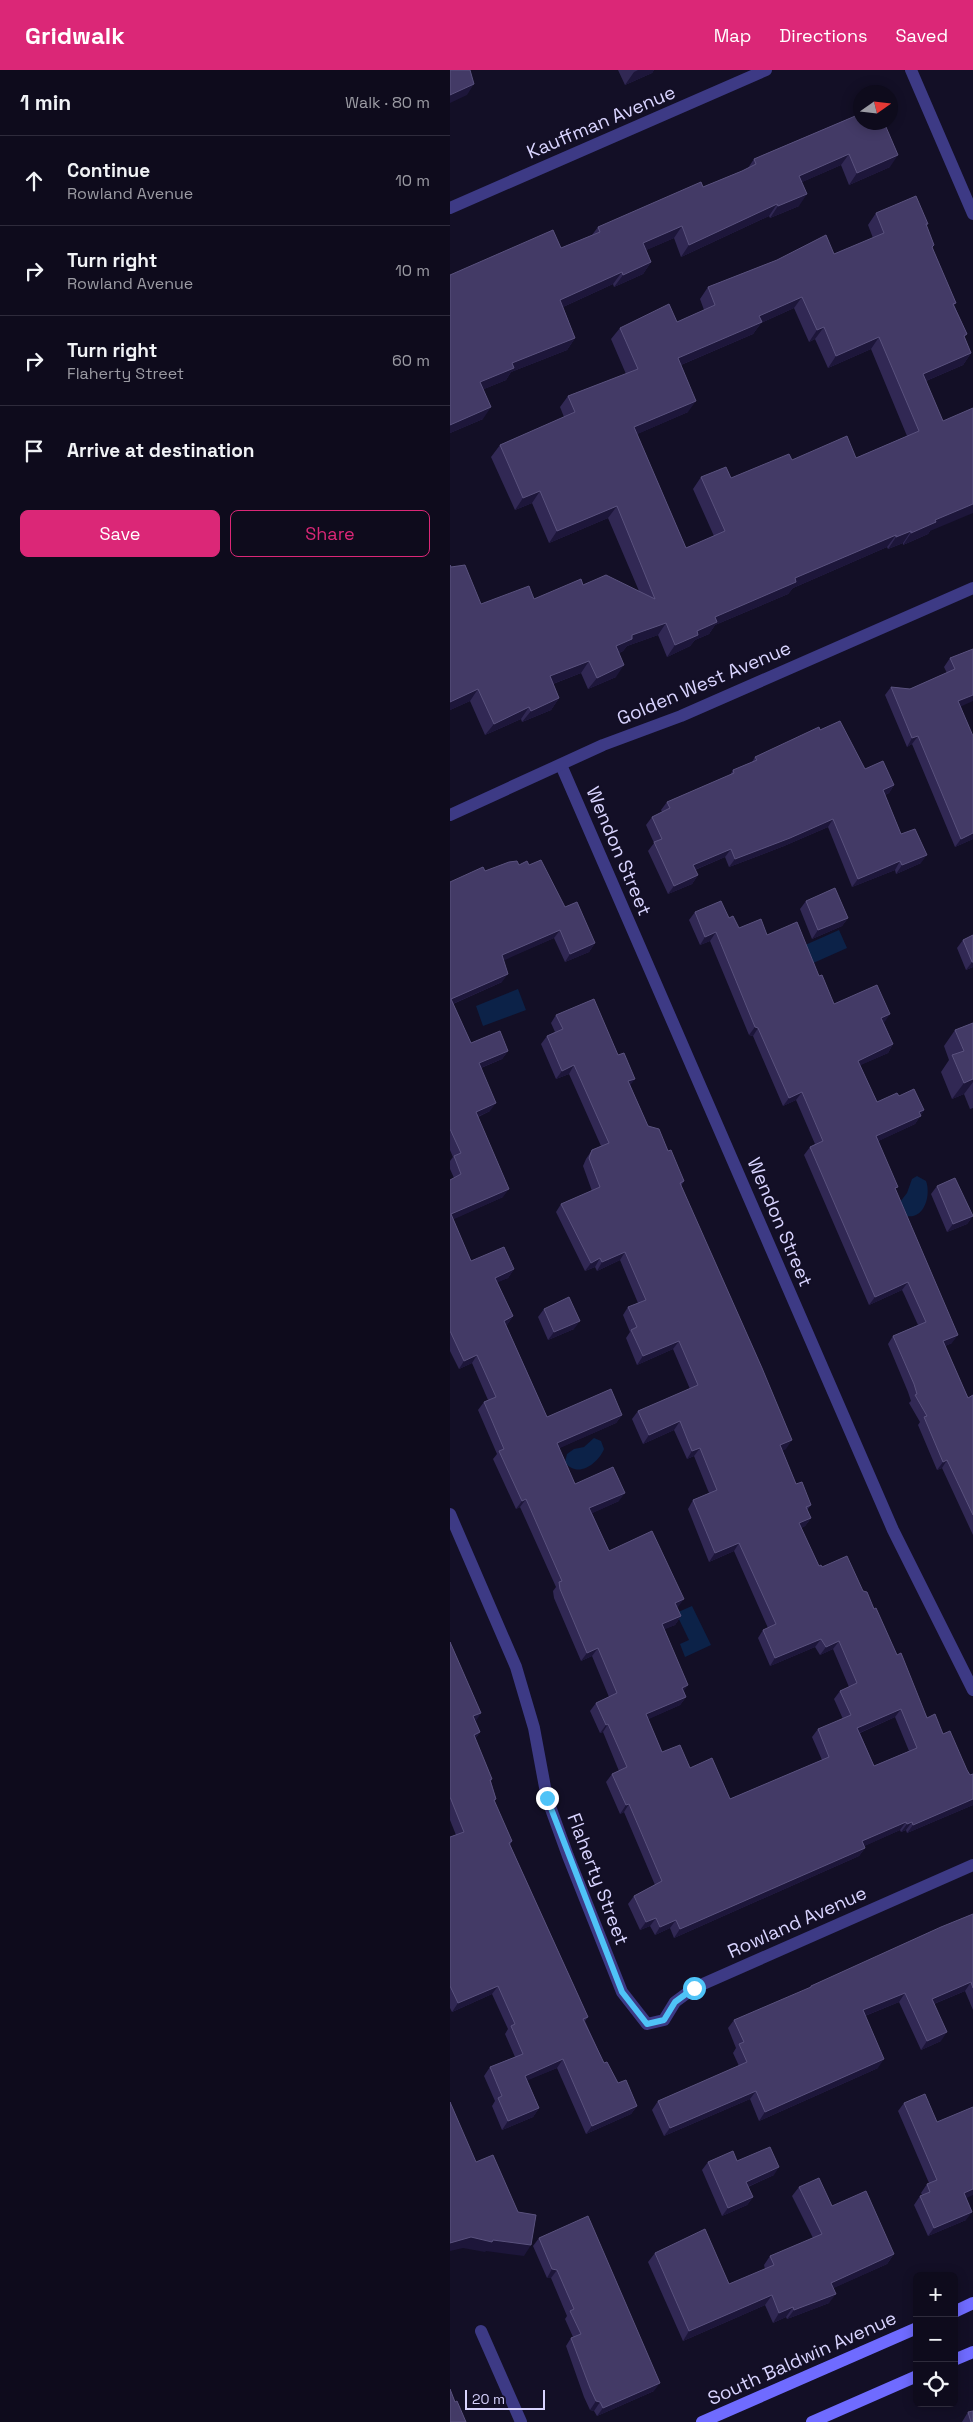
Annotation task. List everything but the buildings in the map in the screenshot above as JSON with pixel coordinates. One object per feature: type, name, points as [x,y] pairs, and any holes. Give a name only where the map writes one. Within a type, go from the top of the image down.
[{"type":"main road","points":[[958,2310],[973,2303]]},
{"type":"main road","name":"South Baldwin Avenue","points":[[702,2422],[913,2330]]},
{"type":"main road","points":[[958,2358],[973,2352]]},
{"type":"main road","points":[[812,2422],[913,2378]]},
{"type":"street","name":"Kauffman Avenue","points":[[450,208],[766,70]]},
{"type":"street","points":[[911,70],[973,214]]},
{"type":"street","name":"Golden West Avenue","points":[[450,815],[603,745],[681,716],[973,588]]},
{"type":"street","name":"Wendon Street","points":[[561,765],[893,1530],[973,1690]]},
{"type":"street","name":"Flaherty Street","points":[[450,1514],[516,1667],[534,1728],[547,1798],[568,1856],[622,1992],[647,2024]]},
{"type":"street","name":"Rowland Avenue","points":[[647,2024],[664,2020],[675,2002],[694,1988],[973,1865]]},
{"type":"street","points":[[482,2331],[521,2422]]},
{"type":"water","points":[[839,930],[847,948],[811,964],[803,946]]},
{"type":"water","points":[[518,989],[526,1010],[483,1026],[476,1006]]},
{"type":"water","points":[[917,1176],[926,1181],[927,1199],[918,1214],[907,1216],[900,1202],[907,1193],[912,1179]]},
{"type":"water","points":[[594,1438],[601,1441],[604,1449],[597,1460],[587,1468],[581,1469],[570,1467],[565,1462],[567,1454],[574,1449],[584,1447]]},
{"type":"water","points":[[692,1606],[711,1645],[685,1657],[680,1644],[689,1640],[676,1613]]},
{"type":"route","points":[[547,1798],[622,1992],[636,2013],[647,2024],[664,2020],[675,2002],[694,1988]]}]
